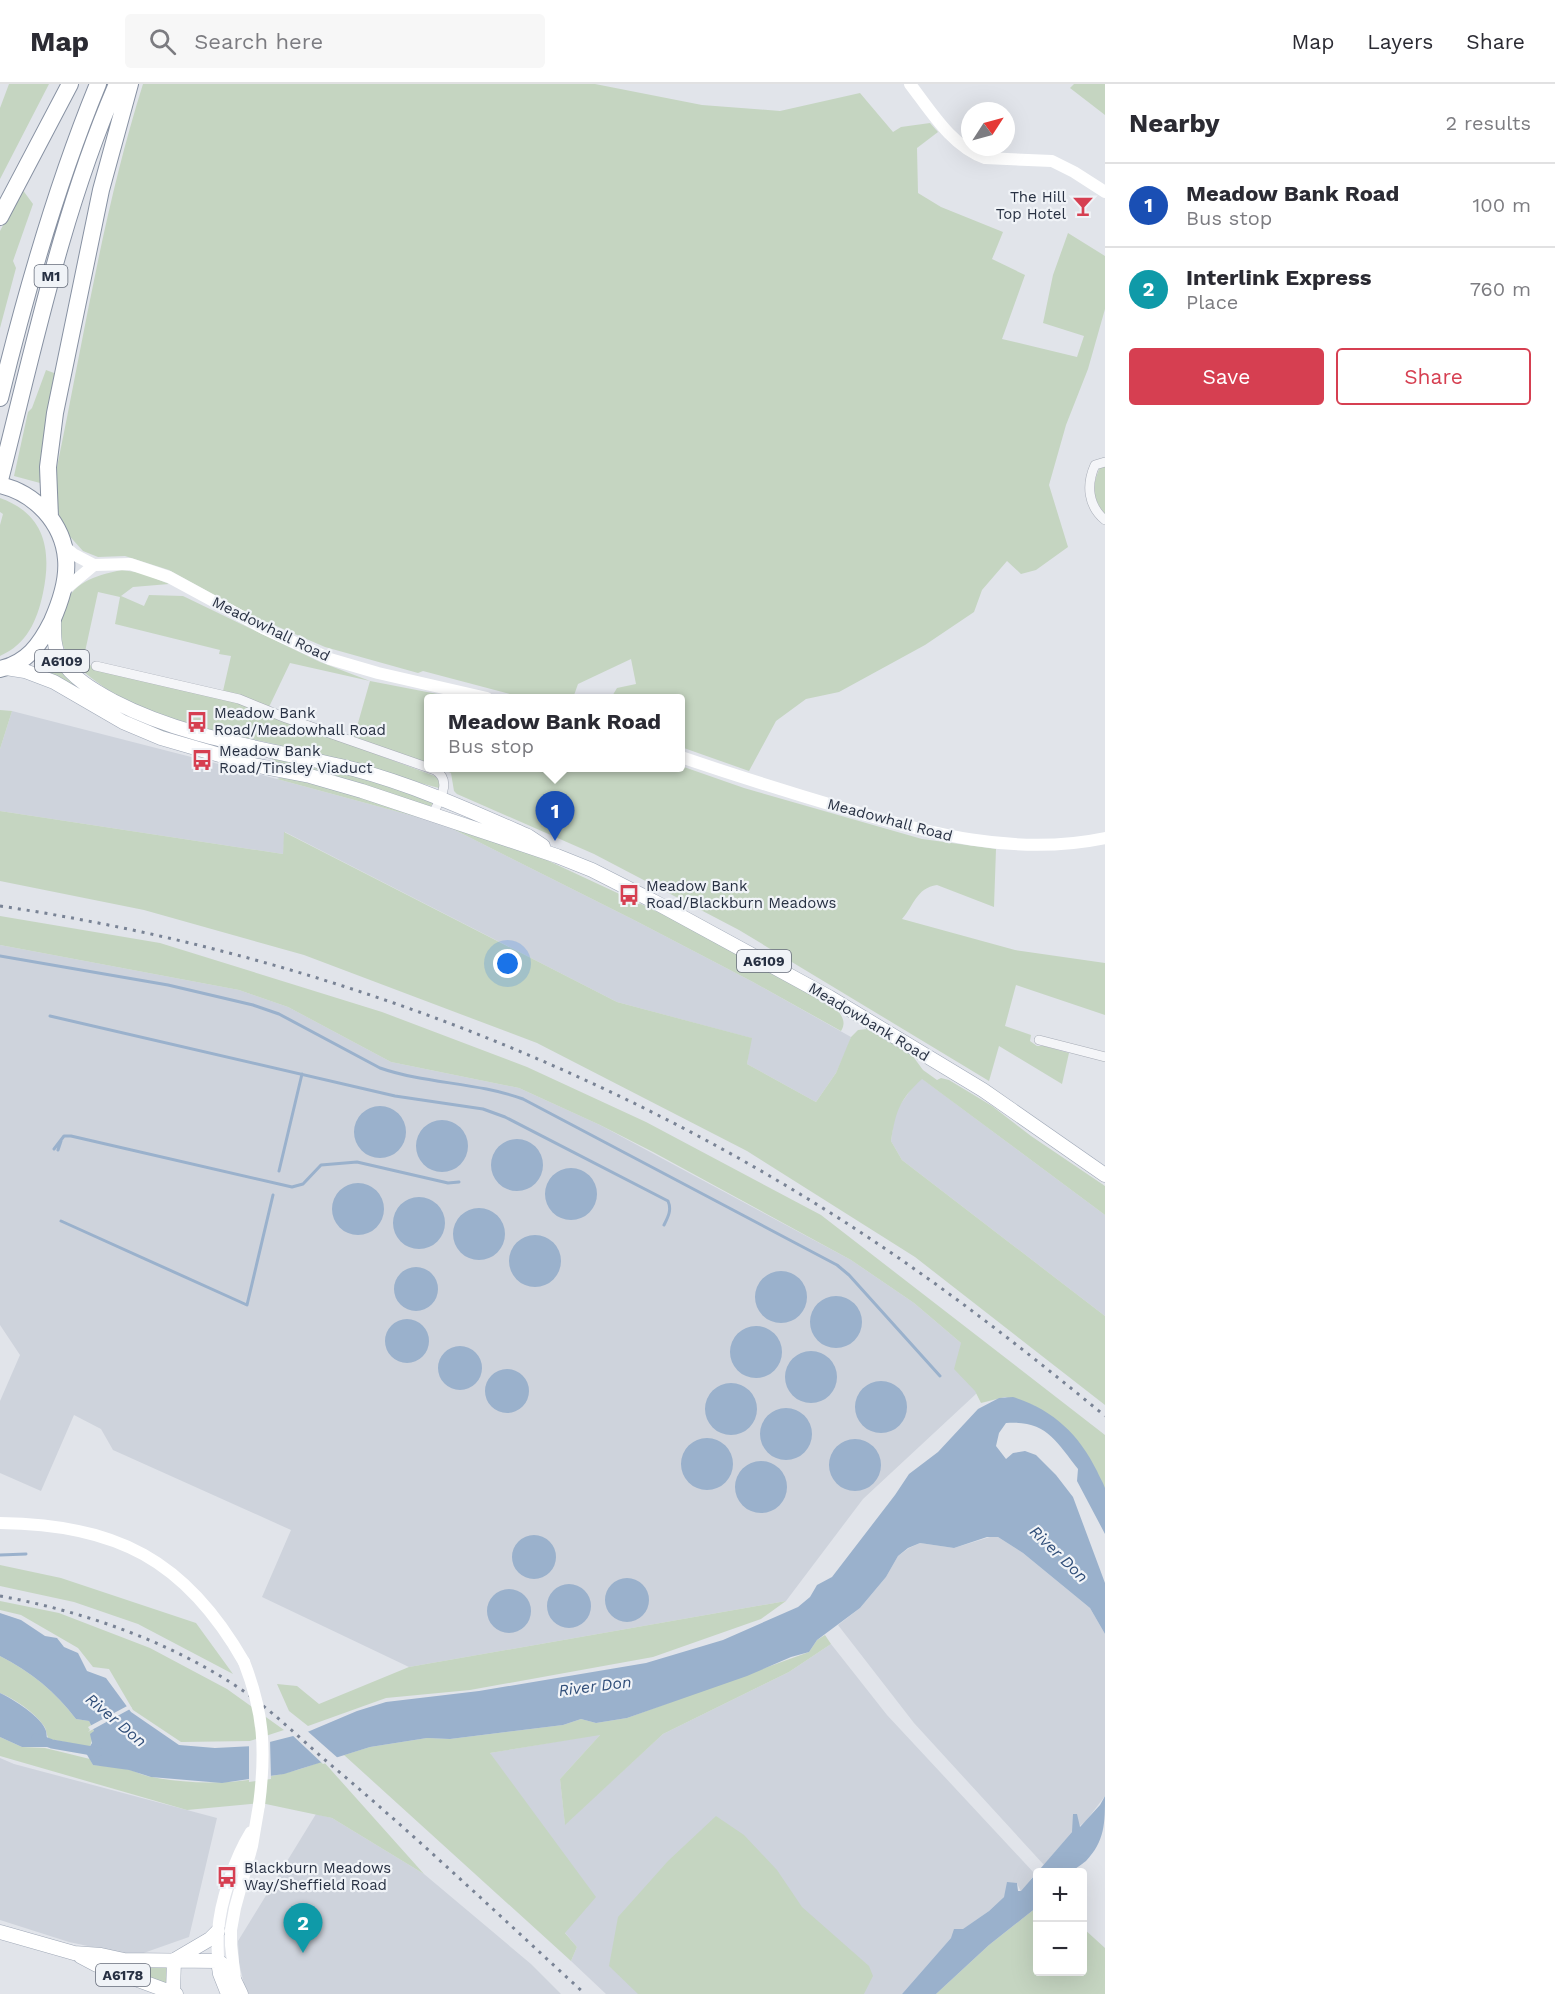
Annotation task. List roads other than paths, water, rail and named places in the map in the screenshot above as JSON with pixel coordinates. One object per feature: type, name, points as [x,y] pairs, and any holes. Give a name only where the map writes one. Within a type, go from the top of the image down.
[{"type":"highway","points":[[0,217],[70,84]]},
{"type":"highway","name":"M1","points":[[0,398],[47,222],[80,127],[98,84]]},
{"type":"highway","name":"M1","points":[[0,479],[49,284],[88,160],[117,84]]},
{"type":"highway","points":[[50,518],[48,467],[55,413],[101,190],[130,84]]},
{"type":"highway","points":[[0,479],[35,502],[50,518],[59,531],[67,561],[63,591],[54,617],[37,647],[26,658],[3,668]]},
{"type":"main road","name":"A6109","points":[[54,617],[54,642],[60,657],[73,675],[96,692],[141,715],[176,728],[354,769],[440,798],[528,836],[557,856]]},
{"type":"main road","name":"A6109","points":[[3,668],[25,671],[59,684],[123,722],[161,738],[254,765],[310,776],[351,788],[557,856]]},
{"type":"main road","points":[[254,765],[258,748]]},
{"type":"main road","name":"Meadowbank Road","points":[[557,856],[592,870],[653,901],[829,997],[983,1090],[1105,1175]]},
{"type":"main road","points":[[174,1994],[174,1960],[210,1939],[218,1931]]},
{"type":"main road","name":"A6178","points":[[0,1932],[74,1953],[131,1961],[218,1960]]},
{"type":"main road","name":"A6178","points":[[74,1953],[97,1965],[174,1994]]},
{"type":"main road","points":[[218,1960],[229,1969],[241,1994]]},
{"type":"main road","points":[[218,1960],[220,1974],[228,1994]]},
{"type":"street","points":[[910,84],[941,124],[979,156],[1052,161],[1105,192]]},
{"type":"street","points":[[1105,462],[1095,465],[1090,487],[1090,499],[1094,508],[1105,520]]},
{"type":"street","points":[[63,591],[94,565],[73,554],[64,546]]},
{"type":"street","name":"Meadowhall Road","points":[[94,565],[130,564],[147,568],[330,659],[466,694]]},
{"type":"street","points":[[96,666],[238,699],[424,766]]},
{"type":"street","name":"Meadowhall Road","points":[[685,759],[857,812],[962,839],[992,843],[1045,845],[1105,838]]},
{"type":"street","points":[[432,816],[445,779],[438,772]]},
{"type":"street","points":[[1039,1040],[1105,1057]]},
{"type":"street","points":[[0,1523],[45,1524],[86,1531],[126,1545],[157,1562],[208,1606],[227,1632],[244,1662],[260,1711],[264,1758],[260,1805],[252,1846],[237,1900],[231,1945],[235,1979]]},
{"type":"street","points":[[218,1960],[218,1931],[222,1906],[244,1844],[254,1829]]},
{"type":"water","points":[[380,1106],[390,1108],[398,1114],[404,1122],[406,1132],[404,1142],[398,1150],[390,1156],[380,1158],[370,1156],[362,1150],[356,1142],[354,1132],[356,1122],[362,1114],[370,1108]]},
{"type":"water","points":[[442,1120],[452,1122],[460,1128],[466,1136],[468,1146],[466,1156],[460,1164],[452,1170],[442,1172],[432,1170],[424,1164],[418,1156],[416,1146],[418,1136],[424,1128],[432,1122]]},
{"type":"water","points":[[517,1139],[527,1141],[535,1147],[541,1155],[543,1165],[541,1175],[535,1183],[527,1189],[517,1191],[507,1189],[499,1183],[493,1175],[491,1165],[493,1155],[499,1147],[507,1141]]},
{"type":"water","points":[[571,1168],[581,1170],[589,1176],[595,1184],[597,1194],[595,1204],[589,1212],[581,1218],[571,1220],[561,1218],[553,1212],[547,1204],[545,1194],[547,1184],[553,1176],[561,1170]]},
{"type":"water","points":[[358,1183],[368,1185],[376,1191],[382,1199],[384,1209],[382,1219],[376,1227],[368,1233],[358,1235],[348,1233],[340,1227],[334,1219],[332,1209],[334,1199],[340,1191],[348,1185]]},
{"type":"water","points":[[419,1197],[429,1199],[437,1205],[443,1213],[445,1223],[443,1233],[437,1241],[429,1247],[419,1249],[409,1247],[401,1241],[395,1233],[393,1223],[395,1213],[401,1205],[409,1199]]},
{"type":"water","points":[[479,1208],[489,1210],[497,1216],[503,1224],[505,1234],[503,1244],[497,1252],[489,1258],[479,1260],[469,1258],[461,1252],[455,1244],[453,1234],[455,1224],[461,1216],[469,1210]]},
{"type":"water","points":[[535,1235],[545,1237],[553,1243],[559,1251],[561,1261],[559,1271],[553,1279],[545,1285],[535,1287],[525,1285],[517,1279],[511,1271],[509,1261],[511,1251],[517,1243],[525,1237]]},
{"type":"water","points":[[416,1267],[432,1273],[438,1289],[432,1305],[416,1311],[400,1305],[394,1289],[400,1273]]},
{"type":"water","points":[[781,1271],[791,1273],[799,1279],[805,1287],[807,1297],[805,1307],[799,1315],[791,1321],[781,1323],[771,1321],[763,1315],[757,1307],[755,1297],[757,1287],[763,1279],[771,1273]]},
{"type":"water","points":[[836,1296],[846,1298],[854,1304],[860,1312],[862,1322],[860,1332],[854,1340],[846,1346],[836,1348],[826,1346],[818,1340],[812,1332],[810,1322],[812,1312],[818,1304],[826,1298]]},
{"type":"water","points":[[407,1319],[423,1325],[429,1341],[423,1357],[407,1363],[391,1357],[385,1341],[391,1325]]},
{"type":"water","points":[[756,1326],[766,1328],[774,1334],[780,1342],[782,1352],[780,1362],[774,1370],[766,1376],[756,1378],[746,1376],[738,1370],[732,1362],[730,1352],[732,1342],[738,1334],[746,1328]]},
{"type":"water","points":[[460,1346],[476,1352],[482,1368],[476,1384],[460,1390],[444,1384],[438,1368],[444,1352]]},
{"type":"water","points":[[811,1351],[821,1353],[829,1359],[835,1367],[837,1377],[835,1387],[829,1395],[821,1401],[811,1403],[801,1401],[793,1395],[787,1387],[785,1377],[787,1367],[793,1359],[801,1353]]},
{"type":"water","points":[[507,1369],[523,1375],[529,1391],[523,1407],[507,1413],[491,1407],[485,1391],[491,1375]]},
{"type":"water","points":[[881,1381],[891,1383],[899,1389],[905,1397],[907,1407],[905,1417],[899,1425],[891,1431],[881,1433],[871,1431],[863,1425],[857,1417],[855,1407],[857,1397],[863,1389],[871,1383]]},
{"type":"water","points":[[731,1383],[741,1385],[749,1391],[755,1399],[757,1409],[755,1419],[749,1427],[741,1433],[731,1435],[721,1433],[713,1427],[707,1419],[705,1409],[707,1399],[713,1391],[721,1385]]},
{"type":"water","name":"River Don","points":[[1013,1397],[1040,1408],[1073,1434],[1090,1458],[1105,1488],[1105,1534],[1077,1481],[1078,1469],[1049,1434],[1031,1425],[1020,1423],[1006,1423],[999,1433],[996,1446],[1006,1459],[1013,1453],[1025,1451],[1036,1455],[1073,1497],[1105,1583],[1105,1634],[1090,1608],[1023,1553],[998,1537],[987,1537],[954,1548],[920,1543],[908,1548],[898,1556],[886,1577],[860,1608],[817,1640],[809,1652],[627,1718],[596,1723],[581,1719],[563,1725],[450,1739],[427,1738],[370,1747],[284,1774],[222,1783],[151,1777],[129,1770],[93,1765],[86,1753],[92,1743],[90,1734],[94,1731],[89,1721],[76,1719],[42,1683],[22,1668],[0,1656],[0,1613],[21,1620],[45,1636],[57,1638],[64,1647],[78,1653],[87,1671],[106,1678],[131,1712],[179,1745],[215,1748],[254,1746],[305,1733],[357,1711],[386,1702],[479,1691],[646,1663],[723,1640],[798,1607],[810,1597],[817,1585],[832,1577],[909,1474],[938,1452],[978,1409],[999,1398]]},
{"type":"water","points":[[786,1408],[796,1410],[804,1416],[810,1424],[812,1434],[810,1444],[804,1452],[796,1458],[786,1460],[776,1458],[768,1452],[762,1444],[760,1434],[762,1424],[768,1416],[776,1410]]},
{"type":"water","points":[[707,1438],[717,1440],[725,1446],[731,1454],[733,1464],[731,1474],[725,1482],[717,1488],[707,1490],[697,1488],[689,1482],[683,1474],[681,1464],[683,1454],[689,1446],[697,1440]]},
{"type":"water","points":[[855,1439],[865,1441],[873,1447],[879,1455],[881,1465],[879,1475],[873,1483],[865,1489],[855,1491],[845,1489],[837,1483],[831,1475],[829,1465],[831,1455],[837,1447],[845,1441]]},
{"type":"water","points":[[761,1461],[771,1463],[779,1469],[785,1477],[787,1487],[785,1497],[779,1505],[771,1511],[761,1513],[751,1511],[743,1505],[737,1497],[735,1487],[737,1477],[743,1469],[751,1463]]},
{"type":"water","points":[[534,1535],[550,1541],[556,1557],[550,1573],[534,1579],[518,1573],[512,1557],[518,1541]]},
{"type":"water","points":[[627,1578],[643,1584],[649,1600],[643,1616],[627,1622],[611,1616],[605,1600],[611,1584]]},
{"type":"water","points":[[569,1584],[585,1590],[591,1606],[585,1622],[569,1628],[553,1622],[547,1606],[553,1590]]},
{"type":"water","points":[[509,1589],[525,1595],[531,1611],[525,1627],[509,1633],[493,1627],[487,1611],[493,1595]]},
{"type":"water","points":[[0,1693],[39,1720],[46,1731],[47,1747],[22,1747],[0,1737]]},
{"type":"water","points":[[1105,1796],[1103,1831],[1097,1846],[1086,1861],[1077,1868],[1041,1868],[1072,1832],[1073,1814],[1077,1814],[1080,1827]]},
{"type":"water","points":[[1033,1877],[1033,1910],[989,1945],[936,1994],[902,1994],[951,1938],[954,1929],[963,1929],[989,1911],[1004,1897],[1007,1882],[1017,1883],[1018,1891],[1021,1891]]},
{"type":"waterway","points":[[0,956],[168,985],[253,1005],[279,1014],[380,1068],[415,1077],[487,1089],[523,1099],[837,1265],[849,1275],[940,1376]]},
{"type":"waterway","points":[[50,1016],[395,1096],[483,1109],[505,1117],[668,1201],[670,1210],[664,1225]]},
{"type":"waterway","points":[[279,1171],[302,1074]]},
{"type":"waterway","points":[[54,1149],[64,1136],[71,1136],[292,1187],[303,1184],[321,1165],[357,1162],[448,1183],[459,1182]]},
{"type":"waterway","points":[[58,1150],[61,1141]]},
{"type":"waterway","points":[[61,1221],[247,1305],[273,1195]]},
{"type":"waterway","points":[[0,1555],[26,1554]]},
{"type":"waterway","points":[[36,1738],[52,1744],[98,1752]]},
{"type":"railway","points":[[0,906],[108,925],[215,949],[321,979],[426,1014],[528,1055],[629,1101],[726,1151],[821,1207],[895,1255],[1036,1360],[1105,1416]]},
{"type":"railway","points":[[0,1596],[61,1610],[121,1629],[178,1653],[233,1684],[271,1713],[396,1821],[585,1994]]},
{"type":"place","name":"The Hill Top Hotel","points":[[1083,206]]},
{"type":"place","name":"Meadow Bank Road/Meadowhall Road","points":[[197,722]]},
{"type":"place","name":"Meadow Bank Road/Tinsley Viaduct","points":[[202,760]]},
{"type":"place","name":"Meadow Bank Road","points":[[555,841]]},
{"type":"place","name":"Meadow Bank Road/Blackburn Meadows","points":[[629,895]]},
{"type":"place","name":"Blackburn Meadows Way/Sheffield Road","points":[[227,1877]]},
{"type":"place","name":"Interlink Express","points":[[303,1953]]}]
